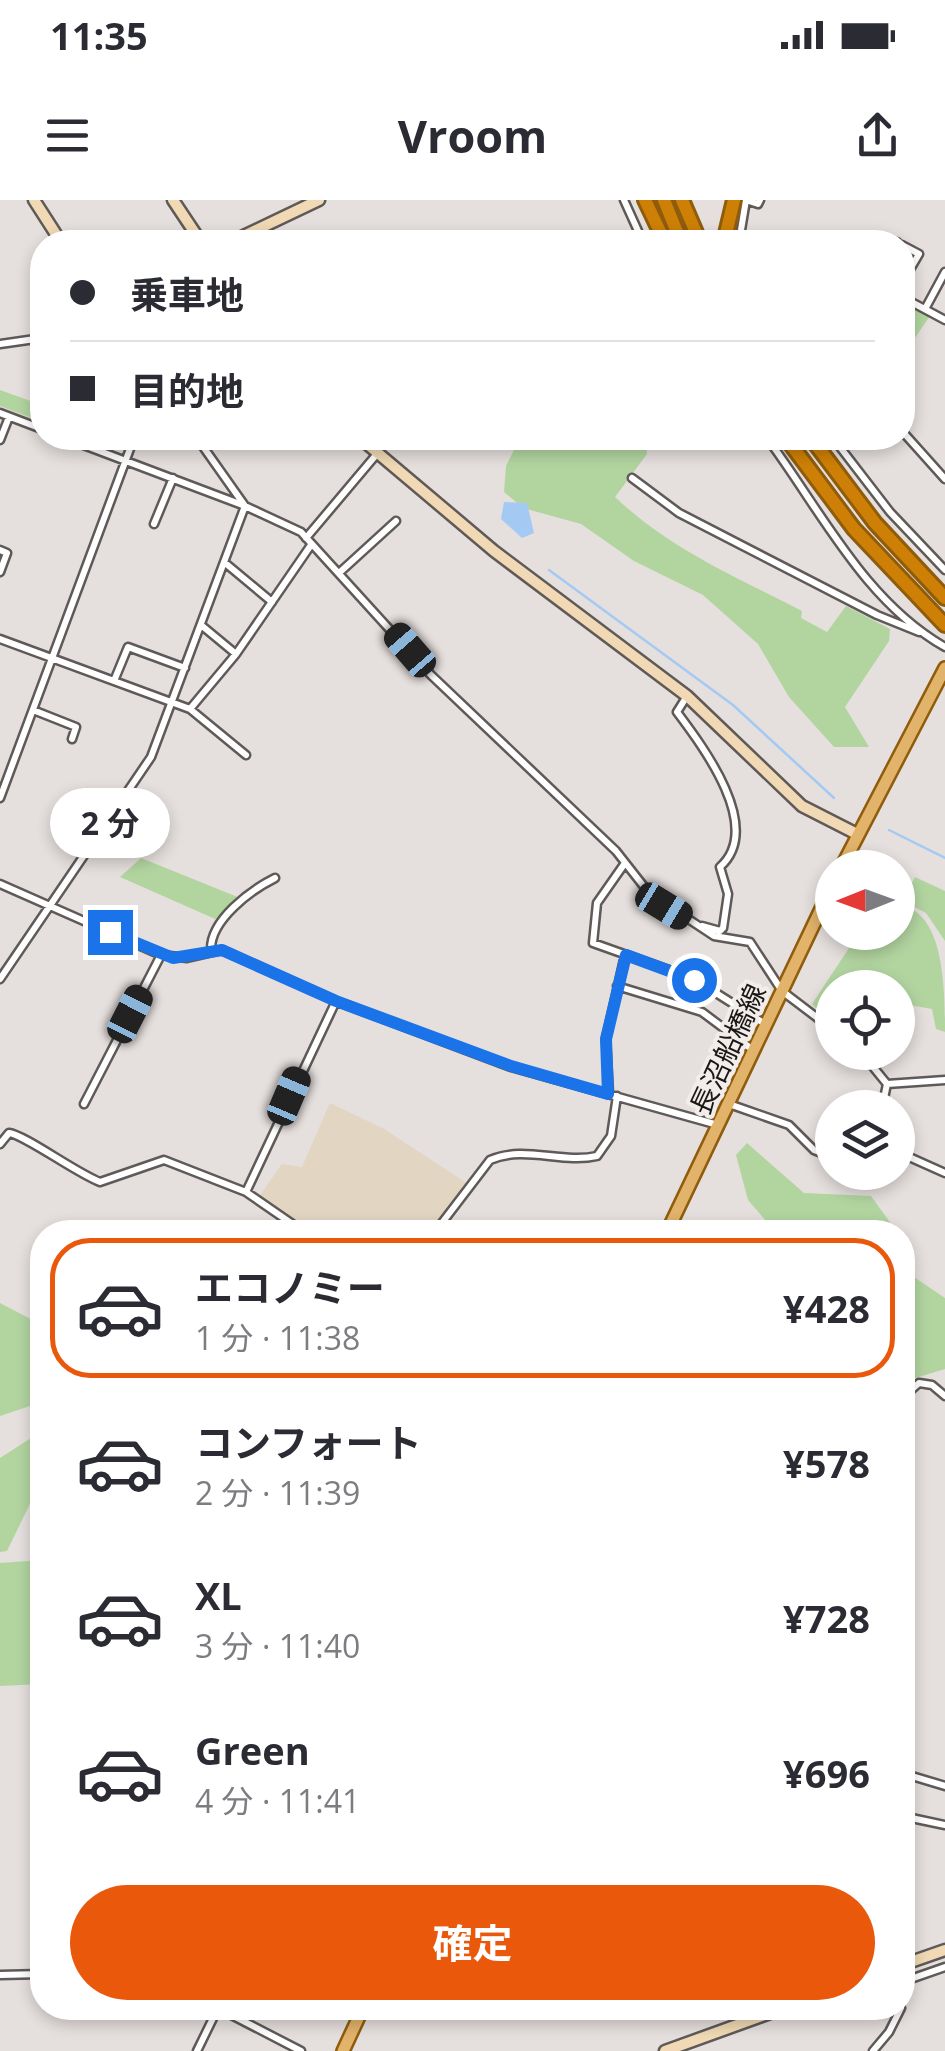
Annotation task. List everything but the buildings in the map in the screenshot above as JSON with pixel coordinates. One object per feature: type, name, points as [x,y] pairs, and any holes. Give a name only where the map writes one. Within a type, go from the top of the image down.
[{"type":"highway","points":[[645,200],[659,230]]},
{"type":"highway","points":[[664,200],[676,230]]},
{"type":"highway","points":[[682,200],[695,230]]},
{"type":"highway","points":[[727,230],[734,200]]},
{"type":"highway","points":[[795,450],[854,529],[945,625]]},
{"type":"highway","points":[[820,450],[888,538],[945,598]]},
{"type":"main road","points":[[850,850],[945,668]]},
{"type":"main road","name":"長沼船橋線","points":[[674,1220],[815,922]]},
{"type":"main road","points":[[343,2051],[357,2020]]},
{"type":"street","points":[[34,200],[54,230]]},
{"type":"street","points":[[173,200],[193,230]]},
{"type":"street","points":[[254,230],[319,200]]},
{"type":"street","points":[[624,200],[637,230]]},
{"type":"street","points":[[741,230],[746,200],[758,204],[760,200]]},
{"type":"street","points":[[925,309],[945,272]]},
{"type":"street","points":[[915,303],[945,320]]},
{"type":"street","points":[[0,344],[30,340]]},
{"type":"street","points":[[0,413],[30,424]]},
{"type":"street","points":[[0,440],[9,416]]},
{"type":"street","points":[[915,446],[945,479]]},
{"type":"street","points":[[98,450],[288,524],[432,674],[624,864],[648,893],[714,936],[750,942],[782,991],[815,1016]]},
{"type":"street","points":[[0,798],[130,450]]},
{"type":"street","points":[[205,450],[245,506]]},
{"type":"street","points":[[371,450],[494,552],[687,696],[802,806],[857,834]]},
{"type":"street","points":[[774,450],[836,540],[920,632]]},
{"type":"street","points":[[842,450],[890,512],[945,570]]},
{"type":"street","points":[[190,709],[236,654],[308,541],[376,455]]},
{"type":"street","points":[[154,524],[173,478]]},
{"type":"street","points":[[632,478],[680,512],[877,616],[945,646]]},
{"type":"street","points":[[0,979],[151,757],[245,506]]},
{"type":"street","points":[[338,573],[396,521]]},
{"type":"street","points":[[0,550],[7,553],[0,572]]},
{"type":"street","points":[[224,562],[272,602]]},
{"type":"street","points":[[201,625],[236,654]]},
{"type":"street","points":[[0,639],[190,709],[246,755]]},
{"type":"street","points":[[114,681],[128,647],[185,668]]},
{"type":"street","points":[[687,696],[677,712],[701,744],[739,829],[734,852],[720,866],[728,894],[723,928],[720,931],[692,924]]},
{"type":"street","points":[[33,710],[76,727],[72,738]]},
{"type":"street","points":[[624,864],[596,902],[593,943],[694,980],[766,1024]]},
{"type":"street","points":[[212,950],[211,941],[243,898],[275,878]]},
{"type":"street","points":[[0,884],[52,903],[161,954],[187,958],[212,950],[511,1066],[719,1125]]},
{"type":"street","points":[[84,1104],[161,954]]},
{"type":"street","points":[[444,1220],[490,1160],[520,1154],[578,1160],[597,1156],[611,1136],[613,1095],[606,1039],[626,955]]},
{"type":"street","points":[[618,986],[702,1012],[754,1051]]},
{"type":"street","points":[[246,1192],[336,1001]]},
{"type":"street","points":[[875,1070],[886,1084],[885,1090]]},
{"type":"street","points":[[886,1084],[945,1080]]},
{"type":"street","points":[[728,1104],[789,1125],[815,1150]]},
{"type":"street","points":[[0,1144],[9,1132],[15,1132],[38,1150],[100,1182],[164,1160],[246,1192],[287,1220]]},
{"type":"street","points":[[915,1160],[945,1173]]},
{"type":"street","points":[[915,1387],[932,1384],[945,1396]]},
{"type":"street","points":[[915,1777],[945,1786]]},
{"type":"street","points":[[915,1819],[945,1825]]},
{"type":"street","points":[[915,1958],[945,1950]]},
{"type":"street","points":[[915,1977],[945,1967]]},
{"type":"street","points":[[0,1976],[30,1975]]},
{"type":"street","points":[[197,2051],[212,2020]]},
{"type":"street","points":[[241,2020],[302,2051]]},
{"type":"street","points":[[665,2051],[751,2020]]},
{"type":"street","points":[[873,2051],[895,2020]]},
{"type":"shaded area","points":[[330,1103],[384,1129],[468,1184],[443,1220],[289,1220],[258,1198],[282,1164],[302,1167]]},
{"type":"green space","points":[[915,307],[930,316],[915,338]]},
{"type":"green space","points":[[0,390],[30,401],[30,417],[0,406]]},
{"type":"green space","points":[[514,450],[647,450],[615,497],[658,532],[704,561],[802,611],[801,618],[827,632],[846,606],[890,629],[889,641],[845,707],[869,747],[834,747],[789,697],[758,644],[703,595],[634,561],[581,524],[523,508],[504,492],[506,466]]},
{"type":"green space","points":[[141,858],[240,898],[222,922],[120,877]]},
{"type":"green space","points":[[915,877],[945,891],[945,941],[926,913],[915,907]]},
{"type":"green space","points":[[915,911],[934,936],[939,955],[945,1032],[936,1029],[932,1009],[915,1006],[915,970],[834,970],[848,950],[915,950]]},
{"type":"green space","points":[[747,1143],[804,1193],[871,1196],[888,1220],[765,1220],[748,1200],[736,1155]]},
{"type":"green space","points":[[915,1278],[945,1298],[945,1369],[915,1378]]},
{"type":"green space","points":[[0,1303],[30,1319],[30,1406],[0,1416]]},
{"type":"green space","points":[[30,1439],[30,1504],[7,1551],[0,1552],[0,1458]]},
{"type":"green space","points":[[30,1561],[30,1685],[0,1686],[0,1563]]},
{"type":"water","points":[[504,502],[527,503],[534,533],[522,538],[501,519]]},
{"type":"waterway","points":[[549,570],[733,705],[834,798]]},
{"type":"waterway","points":[[889,830],[945,858]]},
{"type":"route","points":[[110,932],[173,958],[222,950],[336,1001],[511,1066],[608,1094],[606,1039],[626,955],[694,980]]}]
